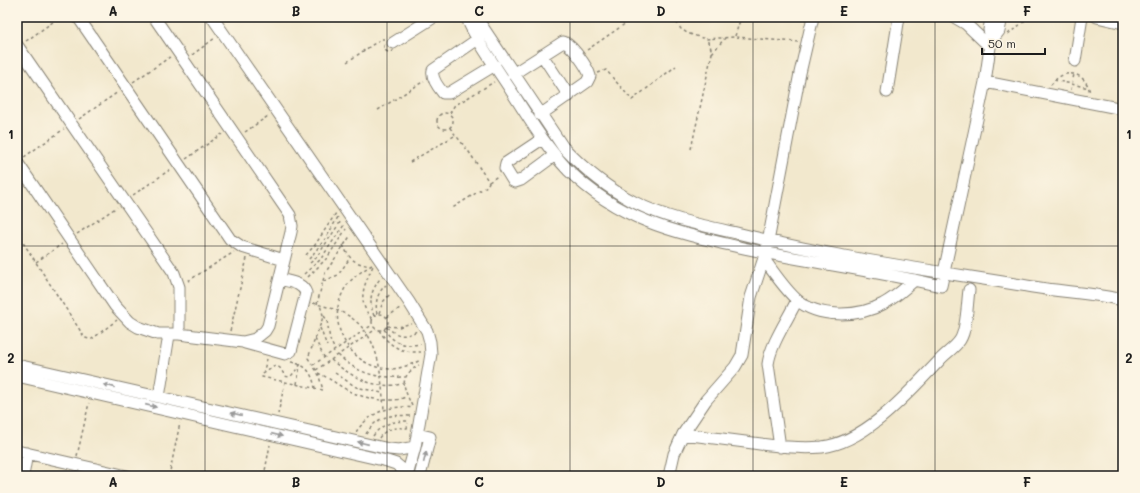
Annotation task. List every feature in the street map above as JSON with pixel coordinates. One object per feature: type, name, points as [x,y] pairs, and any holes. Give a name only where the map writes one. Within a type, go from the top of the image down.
[{"type":"street","points":[[78,17],[226,233],[236,243],[245,248],[284,260]]},
{"type":"street","points":[[154,17],[290,215],[292,226],[268,326],[265,331],[255,340],[243,342]]},
{"type":"street","points":[[66,382],[91,393],[387,461],[396,464],[408,475],[415,448],[429,371],[431,347],[425,327],[212,17]]},
{"type":"street","points":[[390,43],[434,17]]},
{"type":"street","points":[[467,17],[467,21],[478,39],[542,139],[555,155],[581,181],[629,214],[672,230],[765,256],[915,280],[941,286],[985,82],[991,43],[989,30],[991,17]]},
{"type":"street","points":[[476,17],[540,115],[563,147],[576,161],[605,184],[635,202],[675,218],[767,241],[875,261],[1123,300]]},
{"type":"street","points":[[669,476],[674,454],[683,434],[706,400],[735,366],[742,355],[751,297],[765,256],[799,80],[813,17]]},
{"type":"street","points":[[887,92],[899,17]]},
{"type":"street","points":[[954,17],[991,43]]},
{"type":"street","points":[[991,43],[999,31],[1002,17]]},
{"type":"street","points":[[1075,61],[1082,17]]},
{"type":"street","points":[[1097,17],[1123,22]]},
{"type":"street","points":[[478,39],[432,70],[432,75],[441,91],[446,93],[451,92],[495,65]]},
{"type":"street","points":[[513,74],[563,42],[570,45],[589,73],[588,80],[584,85],[540,115]]},
{"type":"street","points":[[17,45],[174,273],[179,287],[174,334],[159,397]]},
{"type":"street","points":[[542,55],[569,96]]},
{"type":"street","points":[[985,82],[1123,109]]},
{"type":"street","points":[[542,139],[506,163],[506,171],[513,181],[518,181],[555,155]]},
{"type":"street","points":[[20,160],[115,306],[123,316],[143,330],[158,334],[174,334],[243,342],[285,354],[291,351],[306,292],[299,284],[280,279]]},
{"type":"street","points":[[765,256],[785,288],[797,300],[808,307],[820,311],[842,314],[872,309],[885,303],[915,280]]},
{"type":"street","points":[[683,434],[780,447],[808,448],[836,444],[850,438],[880,418],[918,384],[941,358],[959,341],[964,328],[969,290]]},
{"type":"street","points":[[780,447],[768,364],[774,344],[797,300]]},
{"type":"street","points":[[19,371],[66,382],[159,397],[389,449],[399,450],[415,448]]},
{"type":"street","points":[[417,434],[430,437],[420,476]]},
{"type":"street","points":[[387,461],[389,449]]},
{"type":"street","points":[[23,476],[22,452],[127,476]]},
{"type":"path","points":[[17,45],[60,17]]},
{"type":"path","points":[[578,57],[635,17]]},
{"type":"path","points":[[673,17],[681,29],[686,33],[705,39],[735,37],[808,43]]},
{"type":"path","points":[[735,37],[741,17]]},
{"type":"path","points":[[1007,34],[1030,17]]},
{"type":"path","points":[[20,160],[126,87],[223,33]]},
{"type":"path","points":[[347,62],[381,39],[384,38],[390,43]]},
{"type":"path","points":[[712,53],[726,38]]},
{"type":"path","points":[[691,149],[712,53],[710,45],[705,39]]},
{"type":"path","points":[[588,80],[606,70],[632,100],[676,66]]},
{"type":"path","points":[[1047,94],[1054,80],[1063,74],[1074,74],[1084,79],[1089,88],[1090,103]]},
{"type":"path","points":[[1069,98],[1074,74]]},
{"type":"path","points":[[378,110],[432,75]]},
{"type":"path","points":[[450,113],[454,106],[502,76]]},
{"type":"path","points":[[1054,80],[1089,88]]},
{"type":"path","points":[[237,137],[276,110]]},
{"type":"path","points":[[450,113],[447,112],[440,114],[437,119],[438,126],[441,128],[450,128]]},
{"type":"path","points":[[450,113],[454,119],[454,122],[450,128]]},
{"type":"path","points":[[450,128],[470,152],[489,182]]},
{"type":"path","points":[[410,162],[456,135]]},
{"type":"path","points":[[451,209],[487,186],[489,182],[506,171]]},
{"type":"path","points":[[317,304],[327,269],[343,245],[348,215]]},
{"type":"path","points":[[306,256],[348,215]]},
{"type":"path","points":[[309,260],[326,238],[348,215]]},
{"type":"path","points":[[310,263],[322,251],[348,215]]},
{"type":"path","points":[[304,274],[320,260],[348,215]]},
{"type":"path","points":[[308,277],[327,258],[348,215]]},
{"type":"path","points":[[17,241],[24,244],[85,338],[89,340],[92,339],[123,316]]},
{"type":"path","points":[[343,245],[350,258],[355,262],[370,266]]},
{"type":"path","points":[[179,287],[245,248]]},
{"type":"path","points":[[228,340],[245,248]]},
{"type":"path","points":[[323,281],[340,274],[350,258]]},
{"type":"path","points":[[372,319],[365,310],[363,304],[364,288],[374,264],[355,276],[345,287],[337,310],[340,332],[345,343],[363,361],[380,368],[398,368],[423,358],[423,363],[405,377],[404,384],[407,396],[413,408]]},
{"type":"path","points":[[374,316],[370,303],[371,296],[375,286],[386,270]]},
{"type":"path","points":[[378,313],[376,307],[378,295],[382,289],[396,284]]},
{"type":"path","points":[[396,284],[386,297],[378,313],[372,319],[372,325],[379,330],[387,327],[404,326],[414,321],[418,317]]},
{"type":"path","points":[[304,300],[337,310],[353,319],[368,335],[377,355],[380,368],[384,409]]},
{"type":"path","points":[[387,317],[409,302]]},
{"type":"path","points":[[320,305],[323,315],[327,320],[330,340],[334,350]]},
{"type":"path","points":[[378,313],[382,313],[387,317],[387,327]]},
{"type":"path","points":[[269,349],[262,378],[323,390],[318,373],[308,358],[320,328],[323,315]]},
{"type":"path","points":[[313,365],[372,325]]},
{"type":"path","points":[[387,327],[394,333],[402,336],[412,334],[425,327]]},
{"type":"path","points":[[320,328],[327,346]]},
{"type":"path","points":[[316,370],[376,329]]},
{"type":"path","points":[[384,329],[393,340],[404,345],[431,347]]},
{"type":"path","points":[[379,330],[390,345],[396,348],[417,352],[431,347]]},
{"type":"path","points":[[315,340],[324,357]]},
{"type":"path","points":[[338,355],[348,365],[360,371],[381,377],[405,377]]},
{"type":"path","points":[[331,360],[358,379],[382,385],[404,384]]},
{"type":"path","points":[[287,361],[301,364],[312,376],[315,388]]},
{"type":"path","points":[[263,374],[277,366],[285,376],[289,377],[301,364]]},
{"type":"path","points":[[297,385],[301,364]]},
{"type":"path","points":[[318,373],[354,393],[374,399],[398,400],[407,396]]},
{"type":"path","points":[[335,373],[356,386],[382,393]]},
{"type":"path","points":[[276,423],[285,382]]},
{"type":"path","points":[[76,464],[91,393]]},
{"type":"path","points":[[363,443],[393,428],[407,428],[415,401]]},
{"type":"path","points":[[363,443],[357,431],[373,414],[384,409],[400,406],[413,408]]},
{"type":"path","points":[[169,476],[182,414]]},
{"type":"path","points":[[363,443],[368,430],[382,418],[400,415],[410,416]]},
{"type":"path","points":[[363,443],[384,425],[398,421],[409,421]]},
{"type":"path","points":[[264,476],[272,434]]}]
